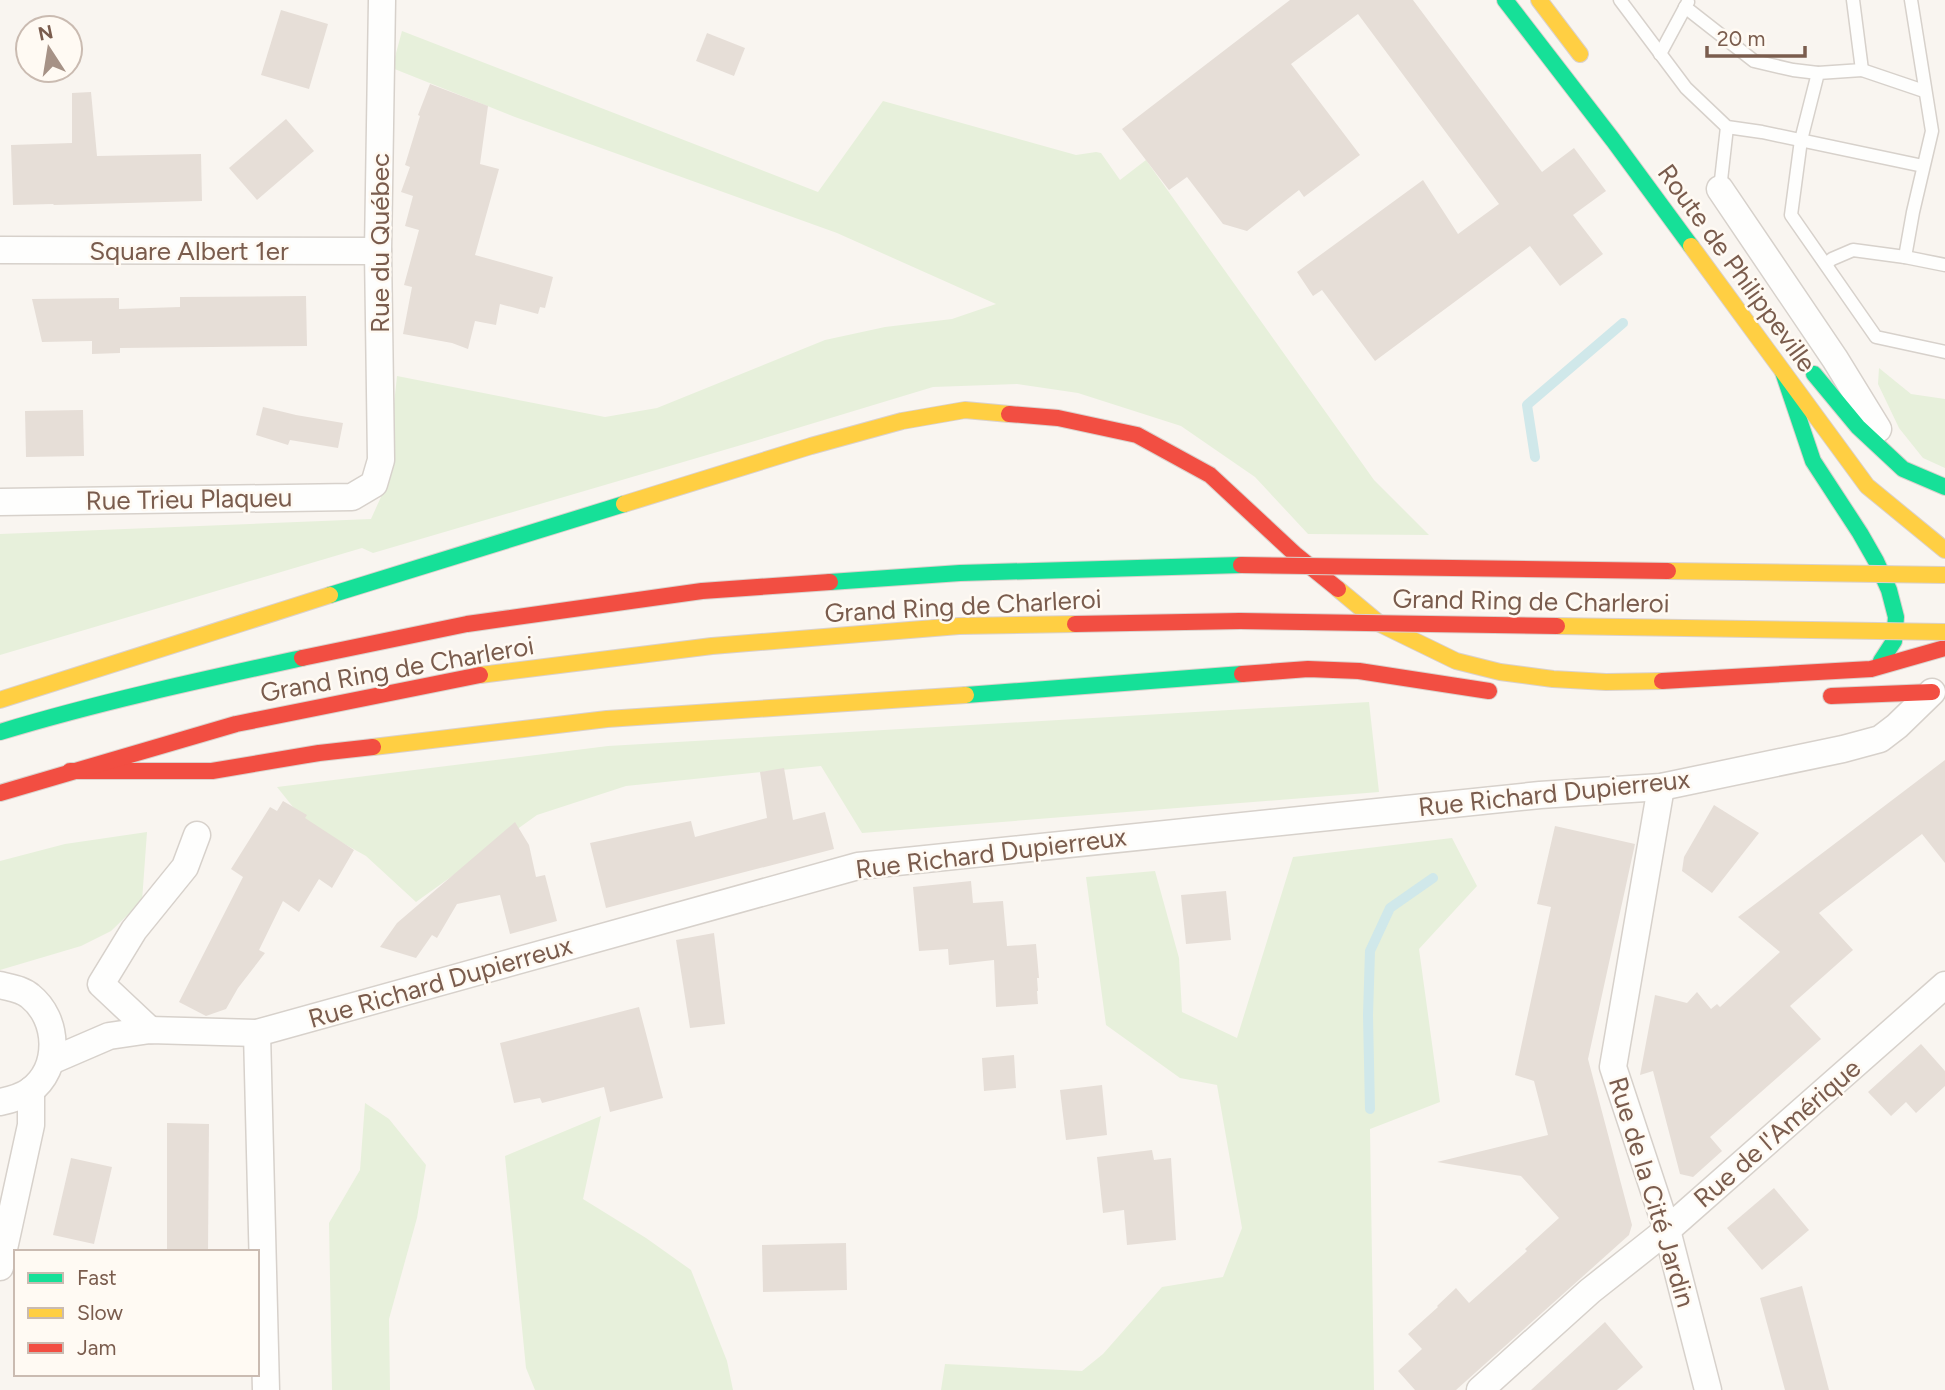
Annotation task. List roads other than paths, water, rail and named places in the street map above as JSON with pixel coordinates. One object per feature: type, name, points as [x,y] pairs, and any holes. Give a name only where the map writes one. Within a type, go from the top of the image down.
[{"type":"main road","name":"Route de Philippeville","points":[[1505,0],[1613,140],[1867,486],[1945,550]]},
{"type":"main road","points":[[1539,0],[1589,67]]},
{"type":"main road","name":"Route de Philippeville","points":[[1805,361],[1858,427],[1903,469],[1945,487]]},
{"type":"main road","points":[[1783,372],[1815,464],[1884,577],[1895,607],[1893,642],[1885,657],[1871,669]]},
{"type":"main road","points":[[0,700],[197,636],[811,446],[902,421],[965,410],[1058,418],[1137,435],[1210,475],[1296,555],[1380,624],[1456,661],[1553,679],[1660,681],[1871,669],[1945,648]]},
{"type":"main road","name":"Grand Ring de Charleroi","points":[[0,732],[218,676],[467,624],[689,593],[960,573],[1241,565],[1945,575]]},
{"type":"main road","name":"Grand Ring de Charleroi","points":[[0,793],[236,724],[471,676],[712,646],[958,626],[1240,621],[1945,632]]},
{"type":"main road","points":[[70,771],[212,771],[319,753],[607,719],[1308,669],[1359,671],[1509,695]]},
{"type":"main road","points":[[1810,697],[1941,692]]},
{"type":"street","name":"Rue du Québec","points":[[374,484],[381,460],[379,251],[382,0]]},
{"type":"street","points":[[1720,189],[1835,359],[1903,469]]},
{"type":"street","name":"Square Albert 1er","points":[[0,250],[379,251]]},
{"type":"street","name":"Rue Trieu Plaqueu","points":[[0,502],[352,497],[374,484]]},
{"type":"street","name":"Rue Richard Dupierreux","points":[[51,1061],[109,1036],[150,1030],[257,1033],[858,866],[1540,795],[1661,787],[1880,739],[1941,692]]},
{"type":"street","name":"Rue de la Cité Jardin","points":[[1661,787],[1613,1068],[1667,1230],[1708,1390]]},
{"type":"street","points":[[150,1030],[101,984],[134,930],[185,867],[197,835]]},
{"type":"street","points":[[0,985],[19,990],[31,997],[45,1013],[52,1031],[53,1051],[43,1078],[31,1090],[12,1100],[0,1102]]},
{"type":"street","name":"Rue de l'Amérique","points":[[1480,1390],[1590,1291],[1667,1230],[1945,985]]},
{"type":"street","points":[[257,1033],[266,1390]]},
{"type":"street","points":[[0,1267],[31,1125],[31,1090]]},
{"type":"lane","points":[[1619,0],[1686,88],[1727,127],[1923,166]]},
{"type":"lane","points":[[1853,0],[1862,70]]},
{"type":"lane","points":[[1905,257],[1932,131],[1911,0]]},
{"type":"lane","points":[[1660,54],[1687,3],[1754,61],[1793,71],[1818,73],[1862,70],[1924,91]]},
{"type":"lane","points":[[1818,73],[1801,140],[1791,215],[1876,337],[1945,352]]},
{"type":"lane","points":[[1720,189],[1727,127]]},
{"type":"lane","points":[[1826,264],[1853,250],[1945,265]]},
{"type":"waterway","points":[[1535,457],[1527,405],[1623,323]]},
{"type":"waterway","points":[[1370,1109],[1370,951],[1390,908],[1433,878]]}]
